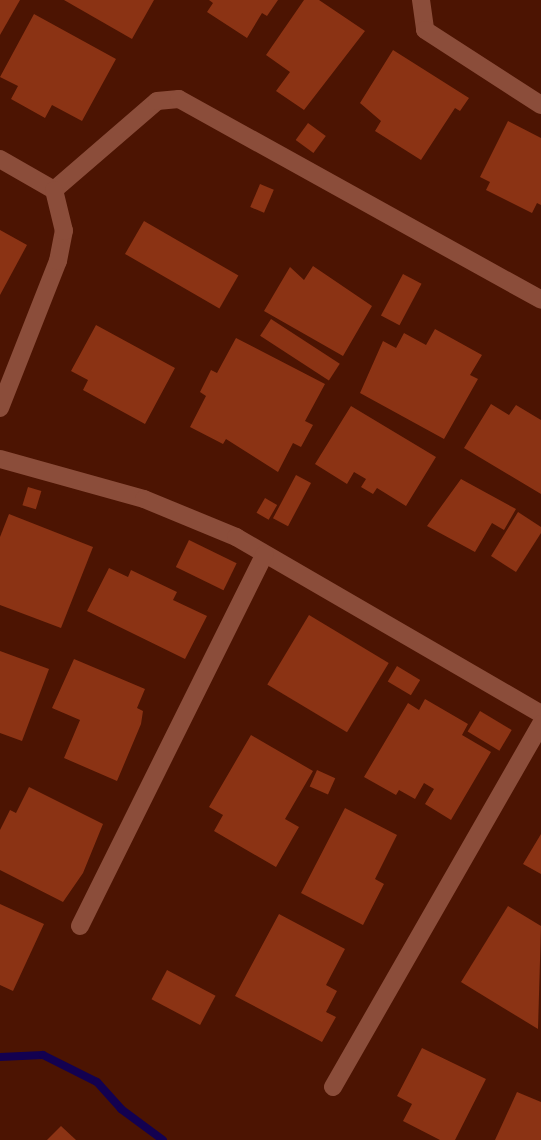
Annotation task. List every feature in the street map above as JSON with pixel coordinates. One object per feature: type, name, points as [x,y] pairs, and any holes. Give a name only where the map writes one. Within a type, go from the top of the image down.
[{"type":"street","points":[[421,0],[425,30],[541,105]]},
{"type":"street","points":[[54,190],[157,101],[178,99],[541,300]]},
{"type":"street","points":[[0,159],[54,190],[64,231],[58,261],[0,408]]},
{"type":"street","points":[[0,459],[144,499],[265,554],[541,714]]},
{"type":"street","points":[[80,926],[265,554]]},
{"type":"street","points":[[333,1087],[541,724]]},
{"type":"building","points":[[0,0],[20,0],[0,35]]},
{"type":"building","points":[[64,0],[154,0],[132,39]]},
{"type":"building","points":[[209,0],[278,0],[267,16],[262,13],[247,38],[207,12],[213,3]]},
{"type":"building","points":[[304,0],[319,0],[365,31],[304,110],[276,91],[290,72],[266,55]]},
{"type":"building","points":[[34,14],[116,59],[82,121],[52,105],[45,118],[11,99],[18,86],[0,77]]},
{"type":"building","points":[[393,50],[469,98],[460,111],[455,108],[421,160],[375,131],[381,121],[360,103]]},
{"type":"building","points":[[508,121],[541,138],[541,205],[537,203],[532,213],[486,190],[490,182],[480,177]]},
{"type":"building","points":[[308,123],[326,136],[313,153],[296,140]]},
{"type":"building","points":[[260,184],[274,190],[264,213],[250,207]]},
{"type":"building","points":[[144,221],[238,276],[219,308],[125,254]]},
{"type":"building","points":[[0,230],[27,245],[0,295]]},
{"type":"building","points":[[313,266],[372,306],[343,356],[264,311],[290,267],[304,280]]},
{"type":"building","points":[[403,274],[422,284],[399,325],[381,315]]},
{"type":"building","points":[[271,319],[340,364],[329,380],[260,336]]},
{"type":"building","points":[[96,325],[175,368],[145,424],[83,390],[88,380],[71,371]]},
{"type":"building","points":[[435,329],[482,355],[470,375],[478,379],[444,439],[360,393],[383,341],[396,348],[404,333],[426,345]]},
{"type":"building","points":[[236,338],[325,384],[305,421],[313,425],[301,447],[293,443],[278,472],[226,439],[223,444],[190,427],[206,396],[200,392],[211,370],[217,373]]},
{"type":"building","points":[[491,404],[509,415],[516,405],[541,420],[541,494],[464,448]]},
{"type":"building","points":[[351,406],[436,457],[406,506],[377,488],[373,494],[361,487],[366,479],[354,472],[347,484],[315,464]]},
{"type":"building","points":[[296,475],[311,483],[288,526],[273,518]]},
{"type":"building","points":[[461,479],[516,509],[504,530],[492,523],[475,552],[427,526]]},
{"type":"building","points":[[28,487],[41,491],[36,509],[22,505]]},
{"type":"building","points":[[265,498],[277,505],[269,520],[256,513]]},
{"type":"building","points":[[518,512],[541,527],[541,533],[516,572],[491,556]]},
{"type":"building","points":[[9,514],[93,547],[61,628],[0,605],[0,537]]},
{"type":"building","points":[[189,540],[237,563],[223,590],[176,567]]},
{"type":"building","points":[[109,568],[128,577],[131,570],[177,592],[173,600],[207,616],[185,659],[87,611]]},
{"type":"building","points":[[309,615],[389,663],[347,732],[267,684]]},
{"type":"building","points":[[0,651],[49,669],[22,741],[0,733]]},
{"type":"building","points":[[74,659],[145,689],[137,708],[143,711],[141,724],[117,781],[64,758],[80,720],[52,708]]},
{"type":"building","points":[[397,666],[420,680],[411,695],[388,681]]},
{"type":"building","points":[[425,699],[468,724],[462,735],[491,752],[451,820],[425,804],[434,789],[424,783],[415,799],[399,790],[396,795],[364,777],[408,703],[419,710]]},
{"type":"building","points":[[480,711],[512,730],[499,751],[468,732]]},
{"type":"building","points":[[251,735],[313,771],[285,819],[299,827],[276,867],[214,831],[223,815],[209,807]]},
{"type":"building","points":[[317,770],[335,778],[328,795],[310,786]]},
{"type":"building","points":[[29,787],[103,824],[83,873],[63,902],[0,870],[0,830],[10,810],[16,813]]},
{"type":"building","points":[[345,808],[397,835],[375,879],[384,884],[363,925],[301,893]]},
{"type":"building","points":[[541,834],[541,874],[523,864]]},
{"type":"building","points":[[0,904],[44,924],[13,991],[0,985]]},
{"type":"building","points":[[508,906],[541,926],[538,1029],[461,982]]},
{"type":"building","points":[[279,914],[345,949],[326,985],[337,991],[326,1012],[336,1017],[322,1042],[235,996]]},
{"type":"building","points":[[167,970],[216,996],[200,1025],[152,999]]},
{"type":"building","points":[[422,1048],[486,1079],[455,1140],[440,1140],[403,1121],[412,1104],[397,1096]]},
{"type":"building","points":[[517,1092],[541,1102],[541,1140],[495,1140]]},
{"type":"building","points":[[61,1126],[76,1140],[47,1140]]},
{"type":"waterway","points":[[0,1057],[43,1055],[97,1082],[121,1109],[163,1140]]}]
